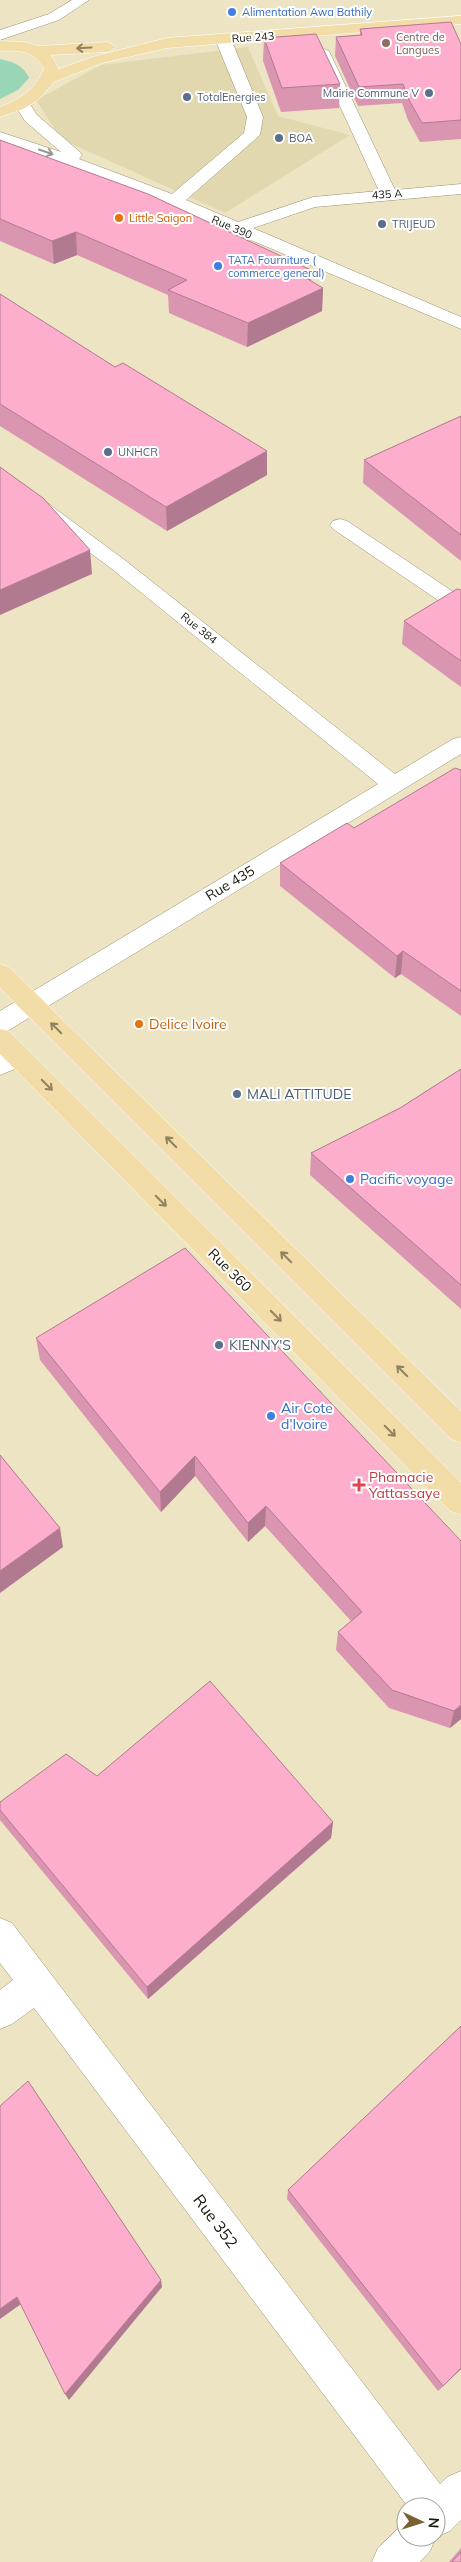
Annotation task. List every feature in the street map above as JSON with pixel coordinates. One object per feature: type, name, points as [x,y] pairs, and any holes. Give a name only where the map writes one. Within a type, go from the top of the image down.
[{"type":"main road","name":"Rue 243","points":[[50,78],[97,60],[167,43],[461,20]]},
{"type":"main road","points":[[0,46],[31,48],[167,43]]},
{"type":"main road","points":[[0,112],[22,104],[40,91],[50,78],[52,68],[46,57],[31,48]]},
{"type":"main road","points":[[0,973],[461,1430]]},
{"type":"main road","name":"Rue 360","points":[[6,1054],[461,1502]]},
{"type":"street","points":[[0,35],[54,17],[82,0]]},
{"type":"street","points":[[31,48],[54,17]]},
{"type":"street","points":[[314,32],[389,194]]},
{"type":"street","points":[[173,202],[252,135],[255,117],[223,39]]},
{"type":"street","points":[[22,104],[31,118],[45,132],[92,170]]},
{"type":"street","name":"Rue 390","points":[[0,137],[50,153],[173,202],[461,324]]},
{"type":"street","name":"435 A","points":[[236,228],[312,202],[461,189]]},
{"type":"street","name":"Rue 384","points":[[0,477],[119,565],[393,784]]},
{"type":"street","points":[[340,525],[461,606]]},
{"type":"street","name":"Rue 435","points":[[0,1023],[393,784],[438,768],[461,744]]},
{"type":"street","name":"Rue 352","points":[[0,1935],[425,2497]]},
{"type":"street","points":[[0,2012],[36,1984]]},
{"type":"street","points":[[392,2562],[406,2547]]},
{"type":"shaded area","points":[[248,47],[278,116],[350,135],[225,213],[61,139],[36,100],[101,65]]},
{"type":"green space","points":[[0,59],[17,65],[24,70],[29,78],[18,90],[0,99]]},
{"type":"building","points":[[451,22],[461,44],[461,120],[422,123],[409,100],[403,84],[359,87],[336,37],[362,35],[360,29]]},
{"type":"building","points":[[316,34],[340,84],[282,88],[264,38]]},
{"type":"building","points":[[0,140],[148,194],[311,270],[301,275],[323,288],[248,323],[168,290],[187,280],[76,232],[52,241],[0,219]]},
{"type":"building","points":[[0,294],[115,367],[123,363],[267,451],[166,507],[0,404]]},
{"type":"building","points":[[461,416],[461,535],[364,460]]},
{"type":"building","points":[[0,467],[43,498],[90,550],[0,590]]},
{"type":"building","points":[[457,589],[461,590],[461,661],[404,621]]},
{"type":"building","points":[[455,768],[461,770],[461,991],[403,951],[397,956],[280,863],[347,823],[354,828]]},
{"type":"building","points":[[461,1069],[461,1285],[311,1153],[400,1108]]},
{"type":"building","points":[[185,1248],[461,1541],[461,1705],[454,1711],[392,1690],[338,1632],[362,1612],[266,1506],[248,1523],[195,1456],[160,1492],[36,1338]]},
{"type":"building","points":[[0,1455],[60,1528],[0,1571]]},
{"type":"building","points":[[210,1681],[333,1822],[147,1987],[0,1810],[0,1802],[66,1754],[97,1776]]},
{"type":"building","points":[[461,2026],[461,2368],[443,2386],[288,2190]]},
{"type":"building","points":[[28,2081],[161,2280],[65,2394],[17,2297],[0,2309],[0,2106]]},
{"type":"building","points":[[461,2552],[461,2562],[452,2562]]},
{"type":"place","name":"Alimentation Awa Bathily","points":[[232,12]]},
{"type":"place","name":"Centre de Langues","points":[[386,43]]},
{"type":"place","name":"Mairie Commune V","points":[[429,93]]},
{"type":"place","name":"TotalEnergies","points":[[187,97]]},
{"type":"place","name":"BOA","points":[[279,138]]},
{"type":"place","name":"Little Saigon","points":[[119,218]]},
{"type":"place","name":"TRIJEUD","points":[[382,224]]},
{"type":"place","name":"TATA Fourniture ( commerce general)","points":[[218,266]]},
{"type":"place","name":"UNHCR","points":[[108,452]]},
{"type":"place","name":"Delice Ivoire","points":[[139,1024]]},
{"type":"place","name":"MALI ATTITUDE","points":[[237,1094]]},
{"type":"place","name":"Pacific voyage","points":[[350,1179]]},
{"type":"place","name":"KIENNY'S","points":[[219,1345]]},
{"type":"place","name":"Air Cote d'Ivoire","points":[[271,1416]]},
{"type":"place","name":"Phamacie Yattassaye","points":[[359,1485]]}]
